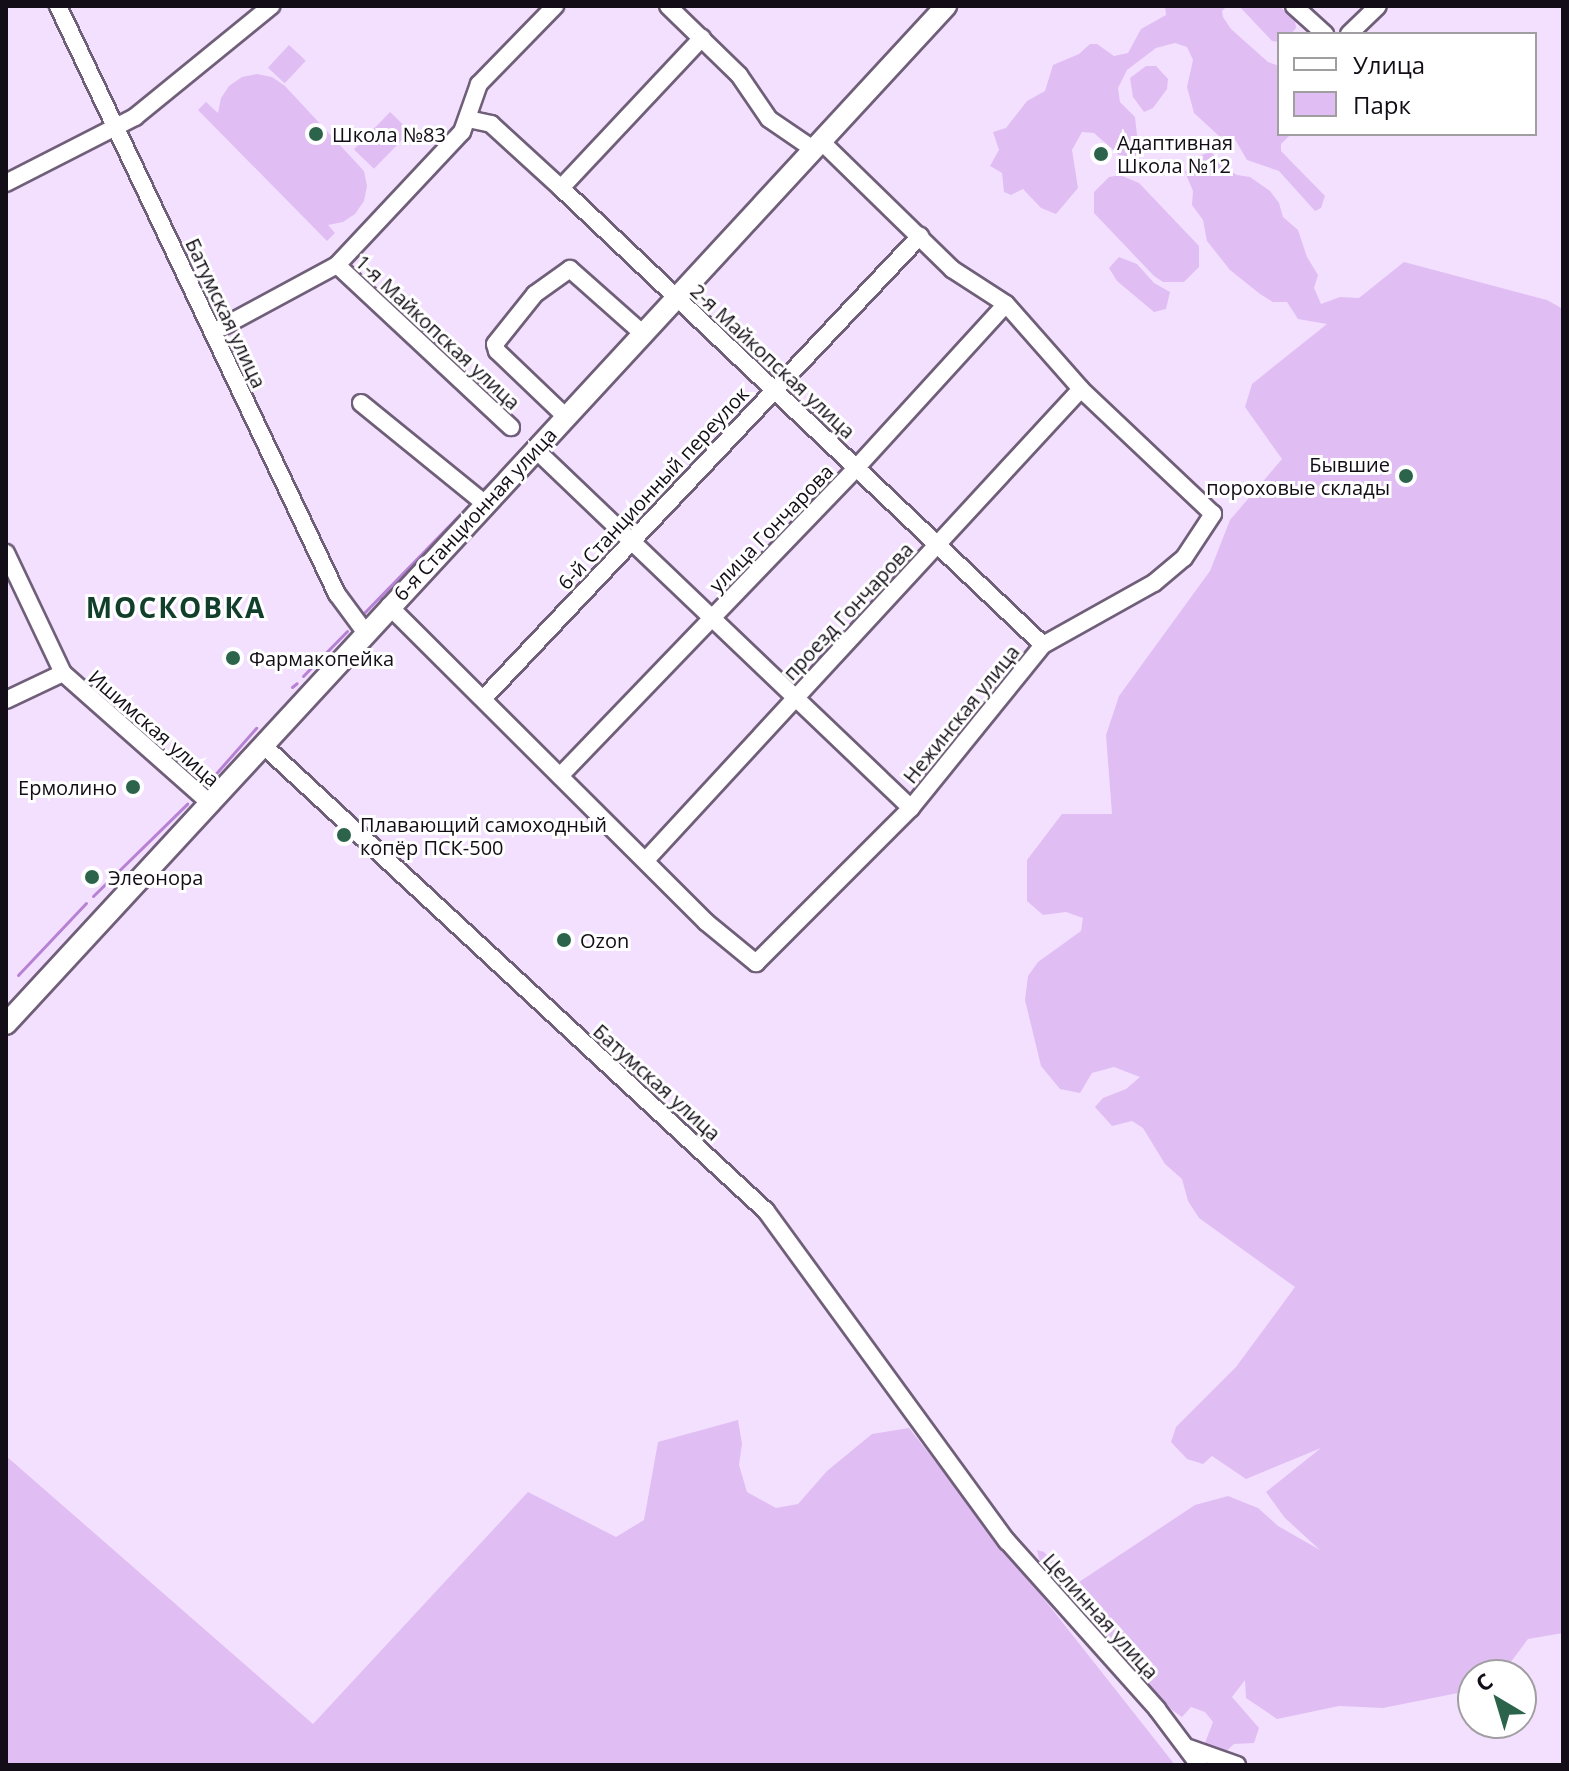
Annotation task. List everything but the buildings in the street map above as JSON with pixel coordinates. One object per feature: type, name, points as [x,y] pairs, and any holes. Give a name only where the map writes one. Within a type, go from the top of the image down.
[{"type":"main road","name":"6-я Станционная улица","points":[[6,1024],[946,6]]},
{"type":"street","name":"Батумская улица","points":[[58,6],[337,594],[365,632]]},
{"type":"street","points":[[6,183],[116,128],[175,86],[271,6]]},
{"type":"street","points":[[213,332],[337,265],[462,132],[471,99],[479,84],[555,6]]},
{"type":"street","points":[[668,6],[739,75],[769,119],[817,145],[920,236],[952,269],[1006,304],[1081,389]]},
{"type":"street","points":[[1294,6],[1323,32]]},
{"type":"street","points":[[1351,32],[1378,6]]},
{"type":"street","points":[[561,188],[702,38]]},
{"type":"street","name":"2-я Майкопская улица","points":[[468,119],[491,124],[561,188],[772,389],[858,466],[1043,645]]},
{"type":"street","name":"6-й Станционный переулок","points":[[483,699],[772,389],[920,236]]},
{"type":"street","name":"1-я Майкопская улица","points":[[337,265],[511,427]]},
{"type":"street","points":[[565,416],[497,351],[495,344],[535,294],[570,269],[642,333]]},
{"type":"street","name":"улица Гончарова","points":[[560,776],[858,466],[1006,304]]},
{"type":"street","name":"Нежинская улица","points":[[646,860],[706,922],[756,963],[911,808],[1043,645],[1154,583],[1184,558],[1213,514],[1081,389]]},
{"type":"street","name":"проезд Гончарова","points":[[646,860],[1081,389]]},
{"type":"street","points":[[361,403],[484,503]]},
{"type":"street","points":[[535,449],[911,808]]},
{"type":"street","name":"Ишимская улица","points":[[6,553],[63,673],[211,804]]},
{"type":"street","points":[[389,606],[646,860]]},
{"type":"street","points":[[6,700],[63,673]]},
{"type":"street","name":"Батумская улица","points":[[264,746],[766,1211],[973,1494]]},
{"type":"street","name":"Целинная улица","points":[[973,1494],[1007,1541],[1189,1748],[1199,1765]]},
{"type":"street","points":[[1189,1748],[1237,1765]]},
{"type":"green space","points":[[1165,6],[1227,6],[1222,11],[1223,17],[1231,29],[1268,62],[1277,65],[1277,136],[1289,136],[1281,144],[1281,151],[1325,196],[1321,208],[1315,211],[1279,171],[1247,160],[1233,136],[1219,136],[1194,113],[1187,87],[1193,60],[1187,47],[1175,43],[1156,48],[1127,70],[1118,88],[1120,102],[1135,117],[1139,153],[1134,157],[1119,155],[1094,133],[1082,132],[1072,150],[1078,188],[1056,214],[1041,208],[1023,189],[1011,195],[1004,192],[1002,173],[990,166],[999,150],[993,132],[1006,128],[1027,101],[1045,91],[1053,65],[1079,54],[1090,44],[1097,44],[1114,56],[1128,53],[1141,29],[1166,15]]},
{"type":"green space","points":[[1239,6],[1279,6],[1295,20],[1296,28],[1293,32],[1277,32],[1277,42],[1272,41]]},
{"type":"green space","points":[[289,45],[306,61],[285,83],[268,68]]},
{"type":"green space","points":[[1146,66],[1156,66],[1168,79],[1167,89],[1153,108],[1144,112],[1133,97],[1130,78]]},
{"type":"green space","points":[[257,74],[272,77],[285,86],[364,171],[367,186],[364,201],[355,214],[343,222],[328,225],[335,233],[327,241],[198,110],[206,102],[218,113],[221,98],[229,86],[242,77]]},
{"type":"green space","points":[[390,112],[410,131],[374,169],[354,149]]},
{"type":"green space","points":[[1211,152],[1225,168],[1237,175],[1250,177],[1270,191],[1279,203],[1283,217],[1298,230],[1307,257],[1318,275],[1314,288],[1321,304],[1340,297],[1359,298],[1404,262],[1547,300],[1563,309],[1563,1633],[1528,1639],[1513,1659],[1457,1659],[1457,1693],[1383,1708],[1339,1706],[1277,1719],[1246,1698],[1245,1680],[1232,1697],[1259,1728],[1254,1743],[1234,1744],[1223,1754],[1203,1748],[1213,1722],[1205,1712],[1191,1707],[1182,1717],[1168,1707],[1057,1586],[1040,1562],[1037,1550],[1044,1552],[1076,1584],[1195,1505],[1228,1496],[1258,1508],[1278,1526],[1320,1550],[1285,1518],[1266,1492],[1321,1448],[1246,1479],[1212,1456],[1203,1464],[1187,1459],[1171,1442],[1176,1427],[1236,1367],[1295,1287],[1199,1218],[1188,1201],[1182,1179],[1165,1164],[1143,1128],[1132,1121],[1112,1126],[1095,1107],[1103,1098],[1126,1089],[1140,1077],[1114,1067],[1092,1073],[1080,1093],[1060,1089],[1041,1066],[1025,1000],[1028,976],[1038,962],[1081,931],[1083,918],[1066,912],[1043,915],[1027,901],[1027,860],[1062,814],[1112,814],[1106,735],[1119,696],[1210,571],[1230,520],[1282,459],[1245,407],[1252,384],[1327,324],[1298,319],[1287,302],[1273,302],[1260,294],[1230,270],[1207,241],[1203,220],[1192,205],[1193,191],[1185,172],[1198,156]]},
{"type":"green space","points":[[1120,175],[1139,183],[1199,246],[1199,267],[1184,282],[1163,282],[1154,276],[1094,213],[1094,192],[1109,177]]},
{"type":"green space","points":[[1119,257],[1137,264],[1154,283],[1170,292],[1166,309],[1154,312],[1117,281],[1109,268]]},
{"type":"green space","points":[[738,1420],[742,1444],[739,1465],[747,1492],[776,1508],[798,1504],[827,1471],[872,1434],[909,1428],[1175,1765],[6,1765],[6,1456],[313,1724],[528,1492],[616,1537],[644,1520],[658,1442]]},
{"type":"waterway","points":[[484,488],[522,451]]},
{"type":"waterway","points":[[362,615],[470,504]]},
{"type":"waterway","points":[[303,676],[347,631]]},
{"type":"waterway","points":[[292,687],[297,683]]},
{"type":"waterway","points":[[204,787],[256,728]]},
{"type":"waterway","points":[[93,896],[187,804]]},
{"type":"waterway","points":[[18,975],[86,903]]},
{"type":"place","name":"Школа №83","points":[[316,134]]},
{"type":"place","name":"Адаптивная Школа №12","points":[[1101,154]]},
{"type":"place","name":"Бывшие пороховые склады","points":[[1406,476]]},
{"type":"place","name":"Фармакопейка","points":[[233,658]]},
{"type":"place","name":"Ермолино","points":[[133,787]]},
{"type":"place","name":"Плавающий самоходный копёр ПСК-500","points":[[344,835]]},
{"type":"place","name":"Элеонора","points":[[92,877]]},
{"type":"place","name":"Ozon","points":[[564,940]]},
{"type":"district","name":"МОСКОВКА","points":[[176,607]]}]
